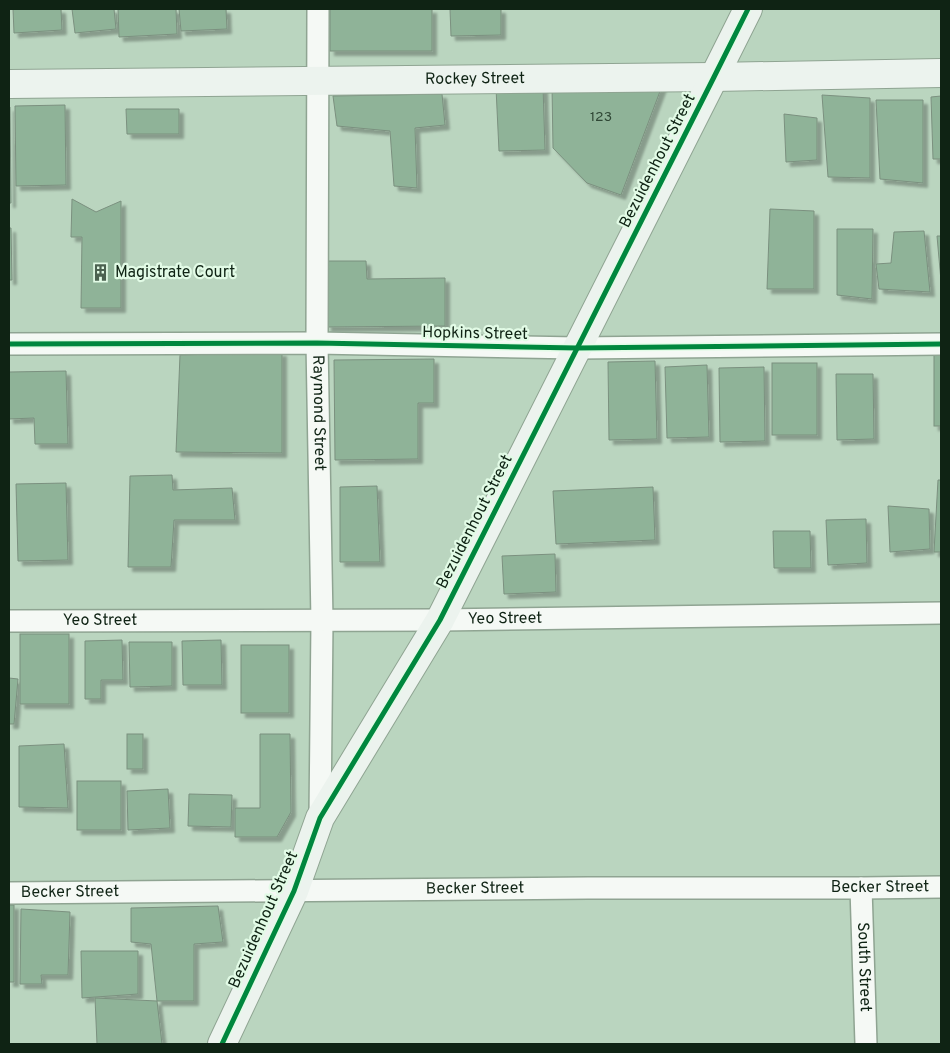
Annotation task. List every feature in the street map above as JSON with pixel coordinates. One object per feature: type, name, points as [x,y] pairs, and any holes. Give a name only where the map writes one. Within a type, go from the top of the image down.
[{"type":"street","name":"Raymond Street","points":[[318,9],[317,343],[322,621],[320,818]]},
{"type":"street","name":"Bezuidenhout Street","points":[[222,1044],[294,891],[320,818],[440,620],[748,9]]},
{"type":"street","name":"Rockey Street","points":[[9,84],[941,73]]},
{"type":"street","name":"Hopkins Street","points":[[9,344],[317,343],[577,348],[941,344]]},
{"type":"street","name":"Yeo Street","points":[[9,621],[440,620],[941,613]]},
{"type":"street","name":"Becker Street","points":[[9,894],[588,888],[941,887]]},
{"type":"street","name":"South Street","points":[[861,888],[866,1044]]},
{"type":"building","points":[[13,9],[61,9],[62,30],[14,33]]},
{"type":"building","points":[[72,9],[114,9],[116,29],[75,33]]},
{"type":"building","points":[[118,9],[176,9],[177,34],[119,37]]},
{"type":"building","points":[[179,9],[226,9],[227,29],[181,31]]},
{"type":"building","points":[[330,9],[432,9],[432,51],[330,51]]},
{"type":"building","points":[[450,9],[501,9],[501,35],[451,36]]},
{"type":"building","points":[[543,86],[545,150],[499,151],[496,88]]},
{"type":"building","points":[[662,86],[621,195],[587,183],[553,148],[552,87]]},
{"type":"building","points":[[442,94],[445,125],[415,128],[417,188],[394,186],[390,131],[337,126],[333,96]]},
{"type":"building","points":[[822,95],[870,98],[870,178],[828,177]]},
{"type":"building","points":[[941,96],[941,159],[933,159],[931,97]]},
{"type":"building","points":[[876,100],[923,100],[923,183],[880,179]]},
{"type":"building","points":[[65,105],[66,185],[16,186],[15,106]]},
{"type":"building","points":[[10,107],[11,203],[9,203]]},
{"type":"building","points":[[126,109],[179,109],[179,134],[127,134]]},
{"type":"building","points":[[784,114],[817,118],[817,160],[786,162]]},
{"type":"building","name":"Magistrate Court","points":[[72,199],[96,212],[121,201],[121,308],[81,308],[82,237],[71,237]]},
{"type":"building","points":[[770,209],[814,211],[814,289],[767,289]]},
{"type":"building","points":[[9,228],[11,228],[12,280],[9,280]]},
{"type":"building","points":[[837,229],[873,229],[872,299],[837,295]]},
{"type":"building","points":[[924,231],[930,292],[879,289],[876,264],[891,263],[894,232]]},
{"type":"building","points":[[937,236],[941,236],[941,281]]},
{"type":"building","points":[[326,261],[366,261],[367,279],[445,278],[445,326],[327,327]]},
{"type":"building","points":[[282,352],[282,453],[176,452],[180,355]]},
{"type":"building","points":[[934,352],[941,352],[941,426],[934,426]]},
{"type":"building","points":[[434,359],[434,403],[418,403],[418,459],[335,460],[334,360]]},
{"type":"building","points":[[655,361],[657,439],[609,440],[608,362]]},
{"type":"building","points":[[772,363],[817,363],[817,435],[772,435]]},
{"type":"building","points":[[707,365],[709,437],[667,438],[665,367]]},
{"type":"building","points":[[764,367],[765,441],[720,442],[719,368]]},
{"type":"building","points":[[66,371],[68,444],[35,444],[34,418],[9,419],[9,372]]},
{"type":"building","points":[[836,374],[873,374],[874,439],[837,440]]},
{"type":"building","points":[[172,475],[173,490],[232,488],[235,520],[174,520],[171,567],[128,567],[130,476]]},
{"type":"building","points":[[938,480],[941,480],[941,552],[934,552]]},
{"type":"building","points":[[66,483],[68,560],[18,561],[16,484]]},
{"type":"building","points":[[377,486],[380,562],[340,562],[340,487]]},
{"type":"building","points":[[653,487],[655,540],[556,544],[553,491]]},
{"type":"building","points":[[888,506],[929,509],[930,549],[890,552]]},
{"type":"building","points":[[866,519],[867,563],[828,565],[826,520]]},
{"type":"building","points":[[773,531],[810,531],[811,568],[774,568]]},
{"type":"building","points":[[555,554],[556,592],[504,594],[502,556]]},
{"type":"building","points":[[20,634],[69,634],[69,704],[20,704]]},
{"type":"building","points":[[122,640],[123,680],[101,680],[101,699],[85,699],[85,641]]},
{"type":"building","points":[[221,640],[222,685],[183,685],[182,641]]},
{"type":"building","points":[[129,642],[172,642],[172,686],[130,687]]},
{"type":"building","points":[[241,645],[289,645],[289,713],[241,713]]},
{"type":"building","points":[[9,678],[18,679],[14,724],[9,724]]},
{"type":"building","points":[[127,734],[143,734],[143,769],[127,769]]},
{"type":"building","points":[[260,734],[290,734],[291,812],[277,837],[235,837],[235,808],[260,808]]},
{"type":"building","points":[[64,744],[68,808],[19,807],[19,746]]},
{"type":"building","points":[[77,781],[121,781],[121,830],[77,830]]},
{"type":"building","points":[[168,789],[170,828],[128,830],[127,791]]},
{"type":"building","points":[[189,794],[232,795],[231,827],[188,826]]},
{"type":"building","points":[[9,905],[14,905],[14,982],[9,982]]},
{"type":"building","points":[[218,906],[223,942],[194,944],[194,1001],[157,1001],[151,944],[131,942],[131,908]]},
{"type":"building","points":[[21,909],[70,912],[68,975],[41,975],[42,984],[20,984]]},
{"type":"building","points":[[81,951],[138,951],[138,994],[82,998]]},
{"type":"building","points":[[95,998],[157,1001],[162,1044],[97,1044]]},
{"type":"cycle path","points":[[222,1044],[294,891],[320,818],[440,620],[748,9]]},
{"type":"cycle path","points":[[9,344],[317,343],[577,348],[941,344]]},
{"type":"place","name":"Magistrate Court","points":[[101,273]]}]
